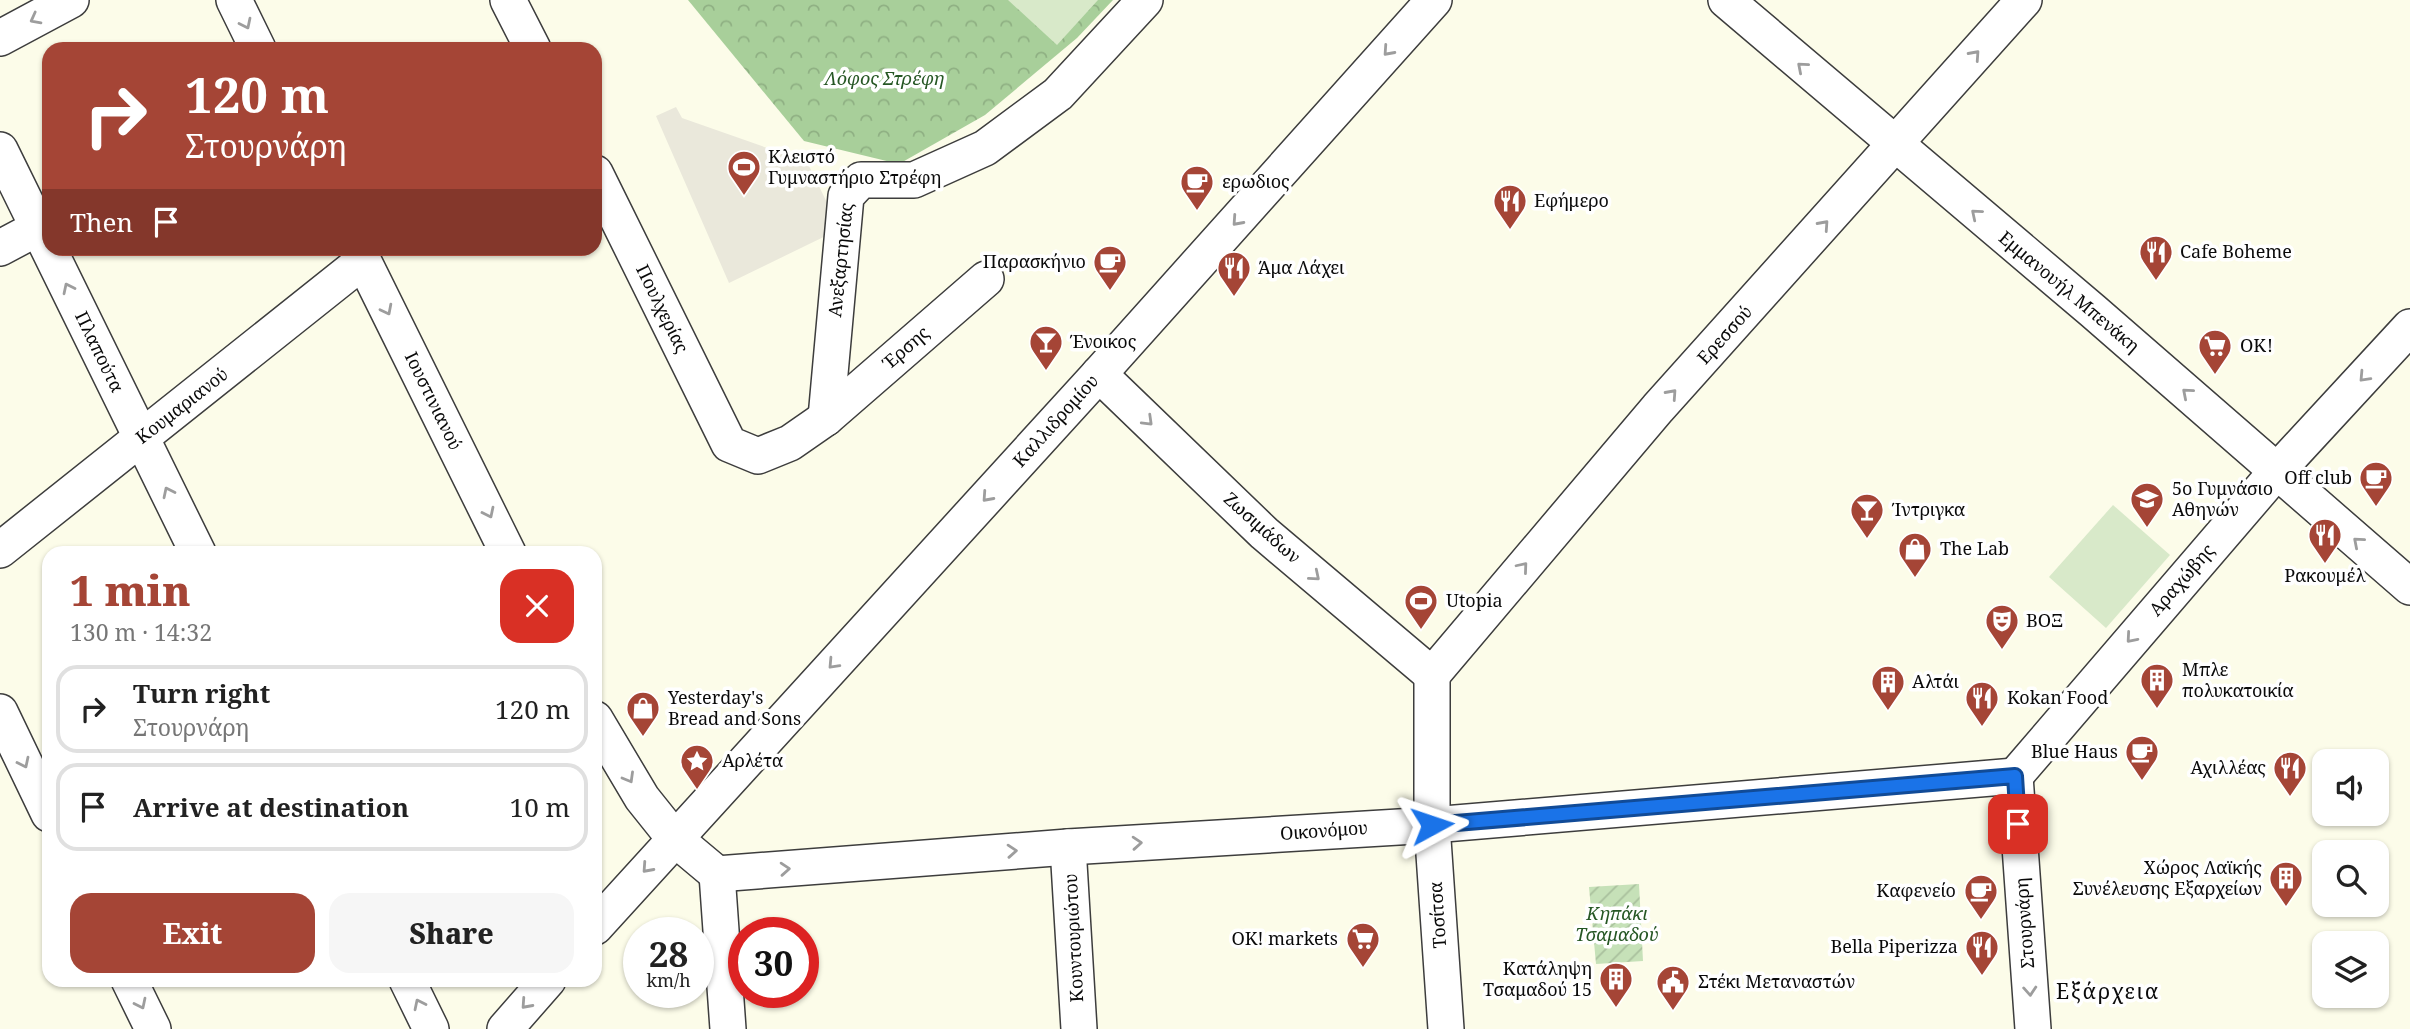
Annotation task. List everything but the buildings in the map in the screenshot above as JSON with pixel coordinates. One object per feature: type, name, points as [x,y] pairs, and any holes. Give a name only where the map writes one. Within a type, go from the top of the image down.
[{"type":"street","points":[[0,38],[71,0]]},
{"type":"street","points":[[234,0],[255,42]]},
{"type":"street","points":[[508,0],[529,42]]},
{"type":"street","name":"Ανεξαρτησίας","points":[[826,418],[846,196],[860,180],[914,180],[985,148],[1058,93],[1145,0]]},
{"type":"street","name":"Καλλιδρομίου","points":[[602,919],[1099,374],[1434,0]]},
{"type":"street","name":"Εμμανουήλ Μπενάκη","points":[[1726,0],[1895,146],[2093,311],[2410,587]]},
{"type":"street","name":"Ερεσσού","points":[[1432,675],[1658,408],[2024,0]]},
{"type":"street","name":"Πλαπούτα","points":[[0,150],[42,222]]},
{"type":"street","name":"Πουλχερίας","points":[[602,187],[729,444],[758,456],[790,443],[826,418]]},
{"type":"street","points":[[0,248],[42,226]]},
{"type":"street","name":"Πλαπούτα","points":[[58,256],[195,546]]},
{"type":"street","name":"Κουμαριανού","points":[[0,550],[142,438],[359,256]]},
{"type":"street","name":"Ιουστινιανού","points":[[360,256],[506,546]]},
{"type":"street","name":"Έρσης","points":[[826,418],[986,279]]},
{"type":"street","name":"Αραχώβης","points":[[2015,776],[2038,745],[2277,471],[2410,327]]},
{"type":"street","name":"Ζωσιμάδων","points":[[1099,374],[1264,533],[1432,675]]},
{"type":"street","name":"Τοσίτσα","points":[[1432,675],[1432,825],[1446,1029]]},
{"type":"street","points":[[0,712],[42,799]]},
{"type":"street","points":[[602,731],[642,799],[674,838],[717,874],[728,1029]]},
{"type":"street","name":"Οικονόμου","points":[[717,874],[1069,847],[1432,825],[2015,776]]},
{"type":"street","name":"Στουρνάρη","points":[[2015,776],[2033,1029]]},
{"type":"street","name":"Κουντουριώτου","points":[[1069,847],[1079,1029]]},
{"type":"street","points":[[132,987],[153,1029]]},
{"type":"street","points":[[410,987],[431,1029]]},
{"type":"street","points":[[505,1029],[542,987]]},
{"type":"green space","name":"Λόφος Στρέφη","points":[[688,0],[1113,0],[1077,38],[985,115],[899,164],[804,141]]},
{"type":"green space","points":[[1008,0],[1098,0],[1057,45]]},
{"type":"green space","points":[[2113,505],[2170,555],[2106,628],[2049,577]]},
{"type":"green space","name":"Κηπάκι Τσαμαδού","points":[[1639,884],[1643,961],[1596,964],[1589,887]]},
{"type":"shaded area","name":"Κλειστό Γυμναστήριο Στρέφη","points":[[676,107],[682,118],[807,162],[840,229],[729,283],[656,116]]},
{"type":"place","name":"Κλειστό Γυμναστήριο Στρέφη","points":[[744,197]]},
{"type":"place","name":"ερωδιος","points":[[1197,212]]},
{"type":"place","name":"Εφήμερο","points":[[1510,231]]},
{"type":"place","name":"Cafe Boheme","points":[[2156,282]]},
{"type":"place","name":"Παρασκήνιο","points":[[1110,292]]},
{"type":"place","name":"Άμα Λάχει","points":[[1234,298]]},
{"type":"place","name":"Ένοικος","points":[[1046,372]]},
{"type":"place","name":"ΟΚ!","points":[[2215,376]]},
{"type":"place","name":"Off club","points":[[2376,508]]},
{"type":"place","name":"5ο Γυμνάσιο Αθηνών","points":[[2147,529]]},
{"type":"place","name":"Ίντριγκα","points":[[1867,540]]},
{"type":"place","name":"Ρακουμέλ","points":[[2325,565]]},
{"type":"place","name":"The Lab","points":[[1915,579]]},
{"type":"place","name":"Utopia","points":[[1421,631]]},
{"type":"place","name":"ΒΟΞ","points":[[2002,651]]},
{"type":"place","name":"Μπλε πολυκατοικία","points":[[2157,710]]},
{"type":"place","name":"Αλτάι","points":[[1888,712]]},
{"type":"place","name":"Kokan Food","points":[[1982,728]]},
{"type":"place","name":"Yesterday's Bread and Sons","points":[[643,738]]},
{"type":"place","name":"Blue Haus","points":[[2142,782]]},
{"type":"place","name":"Αρλέτα","points":[[697,791]]},
{"type":"place","name":"Αχιλλέας","points":[[2290,798]]},
{"type":"place","name":"Χώρος Λαϊκής Συνέλευσης Εξαρχείων","points":[[2286,908]]},
{"type":"place","name":"Καφενείο","points":[[1981,921]]},
{"type":"place","name":"OK! markets","points":[[1363,969]]},
{"type":"place","name":"Bella Piperizza","points":[[1982,977]]},
{"type":"place","name":"Κατάληψη Τσαμαδού 15","points":[[1616,1009]]},
{"type":"place","name":"Στέκι Μεταναστών","points":[[1673,1012]]},
{"type":"district","name":"Εξάρχεια","points":[[2108,992]]},
{"type":"route","points":[[1432,825],[2015,776],[2018,824]]}]
